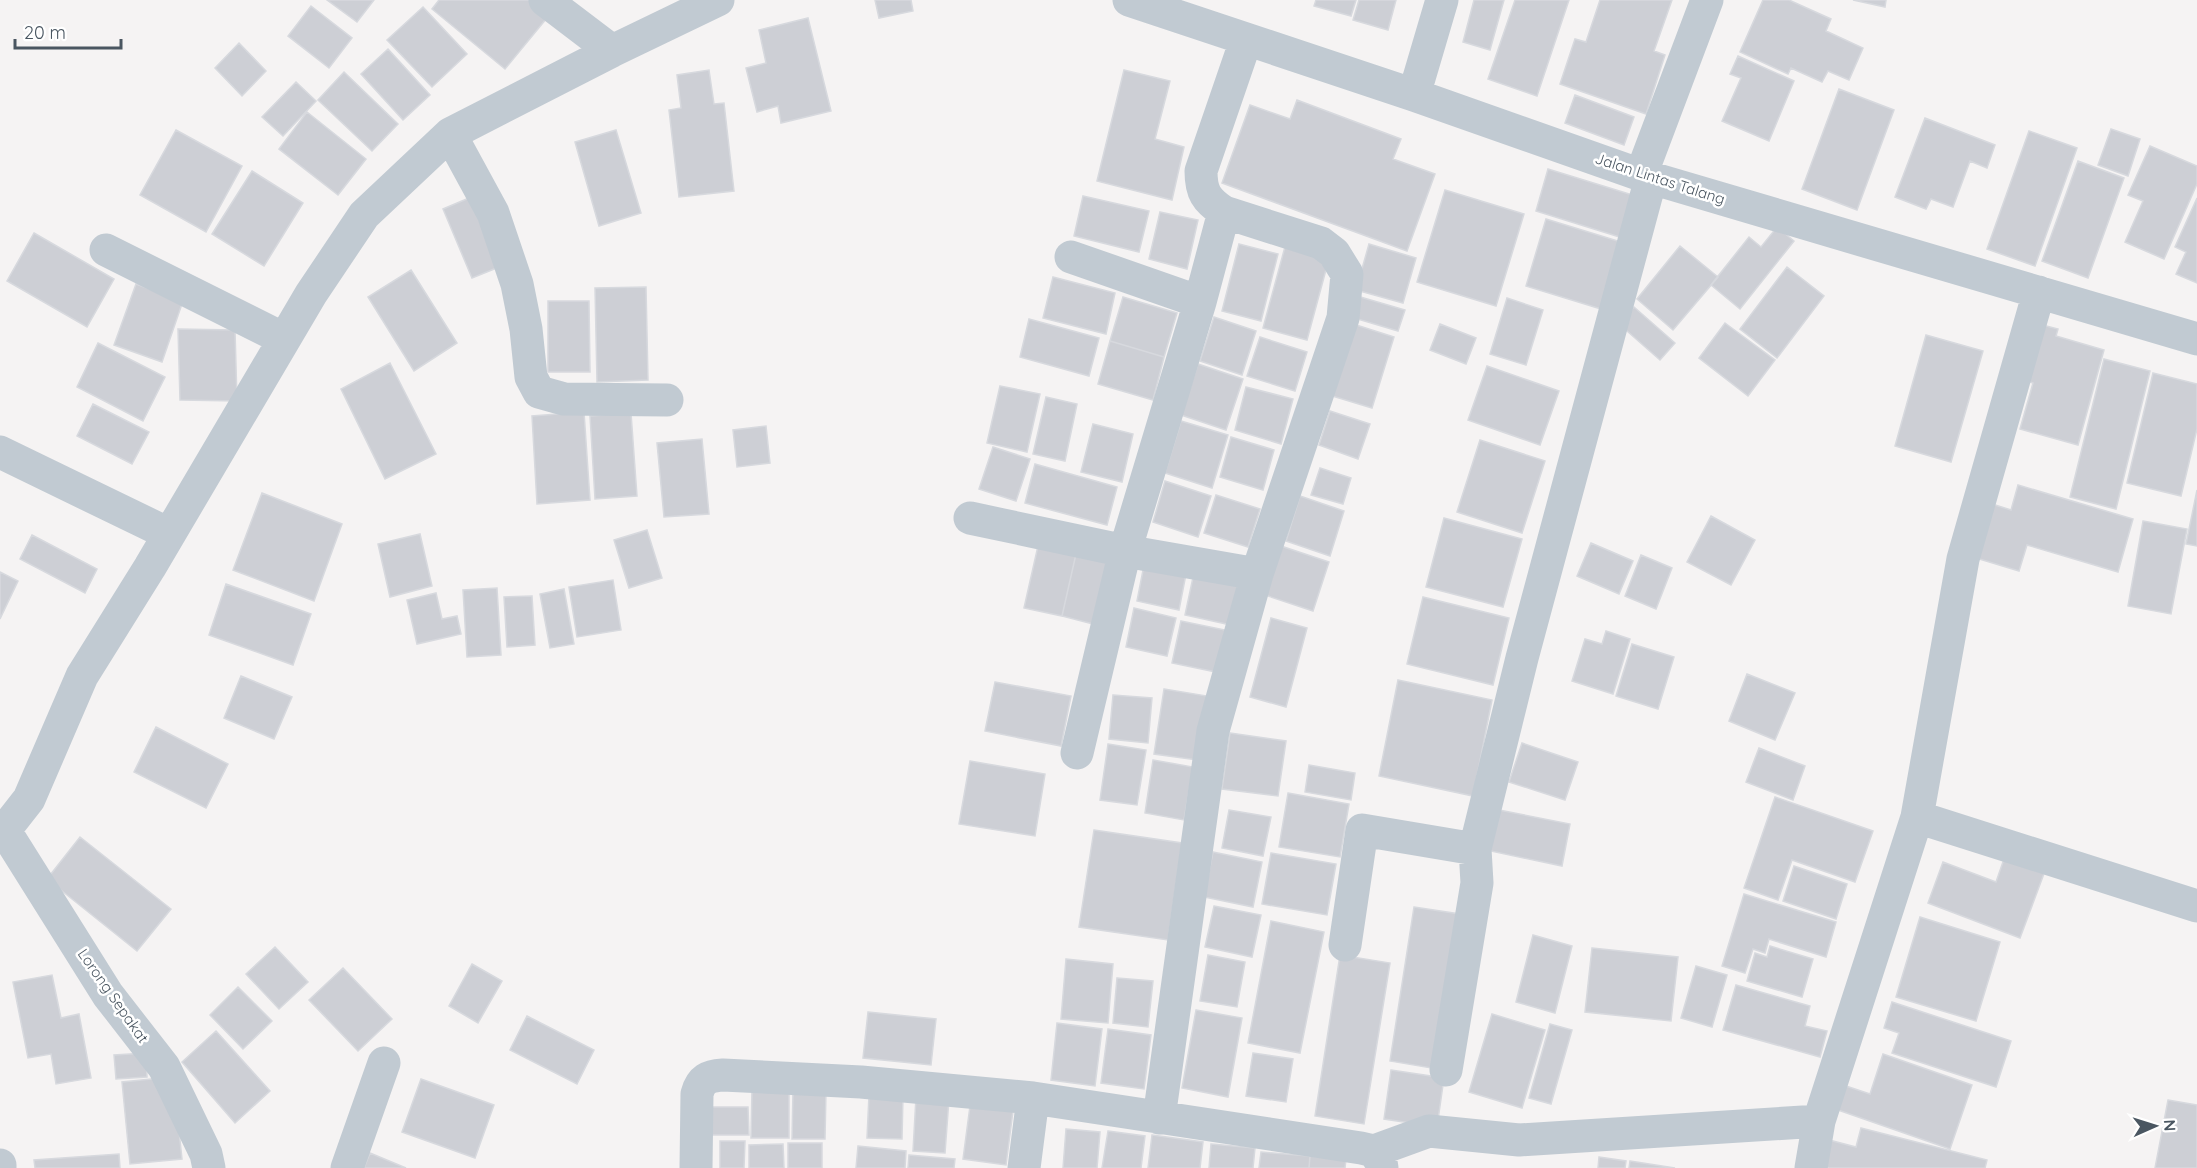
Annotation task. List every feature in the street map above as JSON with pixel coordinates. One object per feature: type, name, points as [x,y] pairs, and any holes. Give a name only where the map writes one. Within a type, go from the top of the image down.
[{"type":"street","points":[[545,0],[612,51]]},
{"type":"street","points":[[2,834],[29,799],[82,676],[311,294],[364,215],[450,134],[718,0]]},
{"type":"street","name":"Jalan Lintas Talang","points":[[1129,0],[1414,95],[1646,177],[2197,339]]},
{"type":"street","points":[[1414,95],[1442,0]]},
{"type":"street","points":[[1446,1070],[1477,883],[1475,849],[1646,177],[1707,0]]},
{"type":"street","points":[[1159,1118],[1213,731],[1257,574],[1342,318],[1347,274],[1334,253],[1321,243],[1224,212],[1210,202],[1201,186],[1201,171],[1246,40]]},
{"type":"street","points":[[450,134],[493,213],[517,284],[526,329],[531,377],[539,392],[564,399],[667,400]]},
{"type":"street","points":[[1077,753],[1125,551],[1200,302],[1224,212]]},
{"type":"street","points":[[106,250],[284,339]]},
{"type":"street","points":[[1071,257],[1200,302]]},
{"type":"street","points":[[1811,1168],[1819,1121],[1917,817],[1963,559],[2039,292]]},
{"type":"street","points":[[0,452],[169,534]]},
{"type":"street","points":[[970,518],[1125,551],[1257,574]]},
{"type":"street","points":[[1917,817],[2197,906]]},
{"type":"street","points":[[1345,945],[1362,830],[1475,849]]},
{"type":"street","name":"Lorong Sepakat","points":[[2,834],[108,995],[164,1067],[206,1154],[209,1168]]},
{"type":"street","points":[[347,1168],[384,1064]]},
{"type":"street","points":[[696,1168],[697,1094],[700,1083],[710,1076],[723,1075],[861,1082],[1033,1098],[1159,1118],[1378,1160],[1429,1131],[1519,1140],[1819,1121]]},
{"type":"street","points":[[1024,1168],[1033,1098]]},
{"type":"building","points":[[327,0],[374,0],[357,22]]},
{"type":"building","points":[[439,0],[535,0],[551,13],[505,69],[432,9]]},
{"type":"building","points":[[875,0],[911,0],[913,11],[879,18]]},
{"type":"building","points":[[1316,0],[1356,0],[1351,16],[1314,6]]},
{"type":"building","points":[[1359,0],[1396,0],[1388,30],[1353,20]]},
{"type":"building","points":[[1474,0],[1504,0],[1490,50],[1463,42]]},
{"type":"building","points":[[1515,0],[1569,0],[1537,96],[1488,79]]},
{"type":"building","points":[[1600,0],[1672,0],[1654,51],[1665,55],[1646,114],[1560,84],[1575,39],[1586,42]]},
{"type":"building","points":[[1763,0],[1789,0],[1831,19],[1826,31],[1863,48],[1849,80],[1828,71],[1822,82],[1791,68],[1788,74],[1740,52]]},
{"type":"building","points":[[1853,0],[1886,0],[1885,7]]},
{"type":"building","points":[[311,6],[352,38],[329,68],[288,36]]},
{"type":"building","points":[[423,7],[467,54],[432,87],[387,40]]},
{"type":"building","points":[[808,18],[831,111],[781,123],[778,106],[757,112],[746,68],[766,63],[759,30]]},
{"type":"building","points":[[239,43],[266,71],[242,96],[215,68]]},
{"type":"building","points":[[388,49],[430,95],[403,120],[361,74]]},
{"type":"building","points":[[1738,56],[1794,81],[1769,141],[1722,121],[1741,78],[1730,74]]},
{"type":"building","points":[[709,70],[714,104],[724,103],[734,191],[679,197],[669,110],[681,108],[677,75]]},
{"type":"building","points":[[1124,70],[1170,81],[1155,139],[1184,147],[1172,200],[1097,181]]},
{"type":"building","points":[[344,72],[398,124],[372,151],[318,100]]},
{"type":"building","points":[[296,82],[316,101],[283,136],[262,117]]},
{"type":"building","points":[[1839,89],[1894,110],[1857,210],[1802,189]]},
{"type":"building","points":[[1575,95],[1634,117],[1624,145],[1565,123]]},
{"type":"building","points":[[1297,100],[1401,139],[1393,159],[1435,174],[1407,251],[1222,183],[1250,105],[1290,119]]},
{"type":"building","points":[[307,112],[366,159],[338,195],[279,149]]},
{"type":"building","points":[[1925,118],[1995,145],[1987,168],[1970,161],[1953,207],[1931,199],[1926,209],[1895,197]]},
{"type":"building","points":[[2111,129],[2140,139],[2128,176],[2098,165]]},
{"type":"building","points":[[176,130],[242,166],[206,232],[140,195]]},
{"type":"building","points":[[616,130],[641,213],[599,226],[575,142]]},
{"type":"building","points":[[2029,131],[2077,148],[2035,266],[1987,249]]},
{"type":"building","points":[[2150,146],[2197,166],[2197,184],[2164,259],[2125,242],[2143,201],[2128,195]]},
{"type":"building","points":[[2078,161],[2124,178],[2088,278],[2042,261]]},
{"type":"building","points":[[1548,169],[1639,197],[1626,239],[1536,211]]},
{"type":"building","points":[[252,171],[303,203],[264,266],[212,234]]},
{"type":"building","points":[[1445,190],[1524,214],[1496,306],[1417,282]]},
{"type":"building","points":[[476,195],[504,265],[472,278],[443,209]]},
{"type":"building","points":[[1083,196],[1149,211],[1139,252],[1074,236]]},
{"type":"building","points":[[2197,198],[2197,283],[2176,274],[2186,252],[2175,247]]},
{"type":"building","points":[[1160,212],[1198,220],[1187,269],[1149,259]]},
{"type":"building","points":[[1546,219],[1621,242],[1601,309],[1526,286]]},
{"type":"building","points":[[1777,227],[1794,241],[1740,309],[1711,285],[1749,237],[1761,247]]},
{"type":"building","points":[[34,233],[114,279],[87,327],[7,281]]},
{"type":"building","points":[[1286,243],[1330,255],[1307,340],[1263,328]]},
{"type":"building","points":[[1239,244],[1278,254],[1261,321],[1222,311]]},
{"type":"building","points":[[1369,244],[1416,258],[1403,303],[1356,290]]},
{"type":"building","points":[[1680,246],[1718,277],[1673,330],[1637,299]]},
{"type":"building","points":[[1787,267],[1824,296],[1777,358],[1740,329]]},
{"type":"building","points":[[411,270],[457,343],[414,371],[368,297]]},
{"type":"building","points":[[1053,277],[1115,293],[1106,334],[1043,318]]},
{"type":"building","points":[[136,284],[183,301],[162,362],[114,345]]},
{"type":"building","points":[[646,287],[648,380],[597,382],[595,288]]},
{"type":"building","points":[[1357,296],[1405,310],[1398,331],[1351,317]]},
{"type":"building","points":[[1123,297],[1177,313],[1164,357],[1110,341]]},
{"type":"building","points":[[1507,298],[1543,310],[1526,365],[1490,354]]},
{"type":"building","points":[[548,301],[589,301],[590,372],[548,372]]},
{"type":"building","points":[[1634,307],[1675,343],[1660,360],[1619,324]]},
{"type":"building","points":[[1214,317],[1256,331],[1242,375],[1200,361]]},
{"type":"building","points":[[1029,319],[1099,338],[1089,376],[1020,357]]},
{"type":"building","points":[[2031,322],[2058,329],[2056,336],[2104,350],[2078,445],[2020,429],[2033,383],[2016,378]]},
{"type":"building","points":[[1350,323],[1394,337],[1372,408],[1329,395]]},
{"type":"building","points":[[1725,323],[1775,360],[1748,396],[1699,358]]},
{"type":"building","points":[[1440,324],[1476,338],[1466,364],[1430,350]]},
{"type":"building","points":[[178,329],[235,330],[237,401],[180,400]]},
{"type":"building","points":[[1926,335],[1983,351],[1951,462],[1895,446]]},
{"type":"building","points":[[1260,337],[1307,352],[1295,391],[1247,376]]},
{"type":"building","points":[[1110,341],[1164,357],[1153,400],[1098,384]]},
{"type":"building","points":[[98,343],[165,377],[143,421],[77,387]]},
{"type":"building","points":[[2104,359],[2150,371],[2116,509],[2070,497]]},
{"type":"building","points":[[390,363],[436,454],[385,479],[341,389]]},
{"type":"building","points":[[1198,364],[1243,379],[1226,430],[1181,415]]},
{"type":"building","points":[[1487,366],[1559,391],[1540,445],[1468,420]]},
{"type":"building","points":[[2153,373],[2197,384],[2197,429],[2181,496],[2127,483]]},
{"type":"building","points":[[1000,386],[1040,394],[1027,452],[987,443]]},
{"type":"building","points":[[1246,387],[1293,399],[1281,444],[1235,430]]},
{"type":"building","points":[[1046,397],[1077,404],[1065,461],[1033,454]]},
{"type":"building","points":[[93,404],[149,432],[132,464],[77,436]]},
{"type":"building","points":[[1330,411],[1370,424],[1358,459],[1319,445]]},
{"type":"building","points":[[584,412],[590,500],[537,504],[532,416]]},
{"type":"building","points":[[631,413],[637,496],[595,499],[590,416]]},
{"type":"building","points":[[1181,421],[1228,435],[1212,488],[1165,473]]},
{"type":"building","points":[[1093,424],[1133,434],[1122,482],[1081,472]]},
{"type":"building","points":[[766,426],[770,463],[737,467],[733,430]]},
{"type":"building","points":[[1231,437],[1274,450],[1263,490],[1220,477]]},
{"type":"building","points":[[702,439],[709,514],[664,517],[657,443]]},
{"type":"building","points":[[1480,440],[1545,461],[1522,533],[1457,512]]},
{"type":"building","points":[[993,447],[1030,459],[1016,501],[979,489]]},
{"type":"building","points":[[1035,464],[1117,487],[1107,525],[1025,503]]},
{"type":"building","points":[[1320,468],[1351,478],[1343,504],[1311,495]]},
{"type":"building","points":[[1165,481],[1211,496],[1198,537],[1153,522]]},
{"type":"building","points":[[2018,485],[2133,519],[2118,572],[2027,545],[2019,571],[1976,558],[1992,504],[2011,510]]},
{"type":"building","points":[[2197,490],[2197,546],[2186,544]]},
{"type":"building","points":[[262,493],[342,524],[314,601],[233,570]]},
{"type":"building","points":[[1216,495],[1260,509],[1248,547],[1204,533]]},
{"type":"building","points":[[1300,496],[1344,511],[1330,556],[1286,541]]},
{"type":"building","points":[[1711,516],[1755,540],[1731,585],[1687,562]]},
{"type":"building","points":[[1444,518],[1522,539],[1503,607],[1426,587]]},
{"type":"building","points":[[2143,521],[2187,529],[2171,614],[2128,606]]},
{"type":"building","points":[[647,530],[662,578],[629,588],[614,540]]},
{"type":"building","points":[[420,534],[432,586],[390,597],[378,544]]},
{"type":"building","points":[[32,535],[97,569],[85,593],[20,559]]},
{"type":"building","points":[[1591,543],[1633,561],[1619,594],[1577,576]]},
{"type":"building","points":[[1038,546],[1076,554],[1062,616],[1024,608]]},
{"type":"building","points":[[1281,546],[1329,562],[1313,611],[1265,595]]},
{"type":"building","points":[[1076,554],[1111,562],[1097,625],[1062,616]]},
{"type":"building","points":[[1641,555],[1672,568],[1656,609],[1625,596]]},
{"type":"building","points":[[1145,560],[1187,569],[1179,610],[1137,601]]},
{"type":"building","points":[[1195,568],[1241,577],[1231,625],[1185,615]]},
{"type":"building","points":[[0,572],[18,581],[0,619]]},
{"type":"building","points":[[613,580],[621,630],[577,637],[569,587]]},
{"type":"building","points":[[226,584],[311,614],[293,665],[209,635]]},
{"type":"building","points":[[497,588],[501,655],[467,657],[463,590]]},
{"type":"building","points":[[564,589],[574,644],[550,648],[540,594]]},
{"type":"building","points":[[436,593],[442,619],[457,616],[461,634],[417,644],[407,600]]},
{"type":"building","points":[[532,596],[535,645],[507,647],[504,597]]},
{"type":"building","points":[[1423,597],[1509,618],[1493,685],[1407,664]]},
{"type":"building","points":[[1134,608],[1176,618],[1167,656],[1126,647]]},
{"type":"building","points":[[1271,618],[1307,628],[1286,707],[1250,697]]},
{"type":"building","points":[[1181,621],[1225,630],[1216,672],[1172,663]]},
{"type":"building","points":[[1606,631],[1630,639],[1613,694],[1572,681],[1585,639],[1602,644]]},
{"type":"building","points":[[1632,644],[1674,657],[1658,709],[1616,696]]},
{"type":"building","points":[[1747,674],[1795,693],[1775,740],[1729,721]]},
{"type":"building","points":[[241,676],[292,697],[274,739],[224,718]]},
{"type":"building","points":[[1398,680],[1492,700],[1473,796],[1379,776]]},
{"type":"building","points":[[995,682],[1071,696],[1061,746],[985,731]]},
{"type":"building","points":[[1164,689],[1207,696],[1197,760],[1154,754]]},
{"type":"building","points":[[1113,695],[1152,698],[1148,743],[1109,739]]},
{"type":"building","points":[[156,727],[228,764],[206,808],[134,772]]},
{"type":"building","points":[[1230,733],[1286,741],[1278,796],[1222,789]]},
{"type":"building","points":[[1522,743],[1578,762],[1565,800],[1509,782]]},
{"type":"building","points":[[1108,744],[1146,750],[1137,805],[1100,800]]},
{"type":"building","points":[[1759,748],[1805,766],[1793,800],[1746,782]]},
{"type":"building","points":[[1153,760],[1193,767],[1184,820],[1145,813]]},
{"type":"building","points":[[970,761],[1045,774],[1035,836],[959,824]]},
{"type":"building","points":[[1309,765],[1355,773],[1351,800],[1305,792]]},
{"type":"building","points":[[1288,793],[1349,804],[1340,857],[1279,847]]},
{"type":"building","points":[[1775,797],[1873,831],[1855,882],[1792,860],[1778,900],[1744,888]]},
{"type":"building","points":[[1494,809],[1570,824],[1562,866],[1486,850]]},
{"type":"building","points":[[1229,810],[1271,817],[1263,856],[1222,848]]},
{"type":"building","points":[[1094,830],[1182,843],[1168,940],[1079,927]]},
{"type":"building","points":[[80,837],[171,909],[137,951],[47,879]]},
{"type":"building","points":[[1213,852],[1262,862],[1253,907],[1204,897]]},
{"type":"building","points":[[1271,853],[1336,864],[1327,915],[1262,904]]},
{"type":"building","points":[[2005,856],[2045,871],[2020,938],[1928,903],[1943,862],[1996,882]]},
{"type":"building","points":[[1794,866],[1847,884],[1836,919],[1783,901]]},
{"type":"building","points":[[1744,894],[1836,922],[1826,957],[1769,939],[1765,953],[1753,949],[1745,973],[1722,966]]},
{"type":"building","points":[[1214,906],[1261,915],[1252,957],[1205,947]]},
{"type":"building","points":[[1414,907],[1473,916],[1449,1071],[1390,1061]]},
{"type":"building","points":[[1920,917],[2000,942],[1976,1021],[1896,997]]},
{"type":"building","points":[[1271,921],[1324,932],[1300,1053],[1248,1043]]},
{"type":"building","points":[[1533,935],[1572,946],[1555,1013],[1516,1002]]},
{"type":"building","points":[[1770,946],[1813,959],[1802,997],[1747,981],[1755,953],[1767,957]]},
{"type":"building","points":[[275,947],[308,982],[279,1009],[246,974]]},
{"type":"building","points":[[1592,948],[1678,957],[1671,1021],[1585,1012]]},
{"type":"building","points":[[1208,955],[1245,962],[1237,1007],[1200,1001]]},
{"type":"building","points":[[1340,955],[1390,963],[1364,1124],[1315,1116]]},
{"type":"building","points":[[1066,959],[1113,964],[1108,1023],[1061,1019]]},
{"type":"building","points":[[472,964],[502,981],[478,1023],[449,1006]]},
{"type":"building","points":[[1696,966],[1727,975],[1712,1027],[1681,1018]]},
{"type":"building","points":[[343,968],[392,1019],[358,1051],[309,1000]]},
{"type":"building","points":[[52,975],[61,1018],[79,1014],[91,1078],[56,1084],[51,1054],[28,1058],[13,982]]},
{"type":"building","points":[[1117,978],[1153,981],[1148,1027],[1113,1023]]},
{"type":"building","points":[[1736,985],[1810,1006],[1805,1026],[1827,1031],[1820,1057],[1723,1030]]},
{"type":"building","points":[[238,987],[272,1021],[243,1049],[210,1015]]},
{"type":"building","points":[[1892,1002],[2011,1041],[1996,1087],[1892,1053],[1899,1033],[1884,1028]]},
{"type":"building","points":[[1196,1010],[1242,1018],[1228,1097],[1182,1088]]},
{"type":"building","points":[[868,1012],[936,1019],[931,1065],[863,1058]]},
{"type":"building","points":[[1492,1014],[1545,1030],[1522,1108],[1469,1092]]},
{"type":"building","points":[[527,1016],[594,1050],[577,1084],[510,1050]]},
{"type":"building","points":[[1057,1023],[1102,1029],[1095,1086],[1051,1080]]},
{"type":"building","points":[[1550,1024],[1572,1030],[1551,1104],[1529,1098]]},
{"type":"building","points":[[1108,1029],[1151,1035],[1144,1089],[1101,1083]]},
{"type":"building","points":[[216,1031],[270,1091],[235,1123],[182,1062]]},
{"type":"building","points":[[146,1053],[147,1077],[116,1079],[114,1055]]},
{"type":"building","points":[[1253,1053],[1293,1059],[1286,1102],[1246,1096]]},
{"type":"building","points":[[1883,1054],[1972,1085],[1950,1149],[1838,1110],[1846,1086],[1870,1094]]},
{"type":"building","points":[[1391,1070],[1444,1078],[1437,1127],[1384,1119]]},
{"type":"building","points":[[161,1078],[176,1103],[182,1159],[130,1164],[122,1082]]},
{"type":"building","points":[[421,1079],[494,1105],[475,1158],[402,1132]]},
{"type":"building","points":[[752,1088],[789,1089],[789,1138],[751,1138]]},
{"type":"building","points":[[793,1090],[826,1091],[825,1139],[792,1139]]},
{"type":"building","points":[[869,1095],[903,1096],[902,1139],[867,1138]]},
{"type":"building","points":[[916,1097],[949,1099],[945,1153],[913,1151]]},
{"type":"building","points":[[2168,1100],[2197,1105],[2197,1168],[2155,1168]]},
{"type":"building","points":[[970,1106],[1013,1111],[1006,1165],[963,1159]]},
{"type":"building","points":[[711,1107],[748,1107],[749,1135],[712,1135]]},
{"type":"building","points":[[1861,1128],[1987,1160],[1985,1168],[1829,1168],[1822,1166],[1829,1140],[1856,1147]]},
{"type":"building","points":[[1066,1129],[1100,1132],[1097,1168],[1063,1168]]},
{"type":"building","points":[[1108,1131],[1145,1136],[1141,1168],[1102,1168]]},
{"type":"building","points":[[1152,1135],[1203,1142],[1200,1168],[1148,1168]]},
{"type":"building","points":[[720,1141],[745,1141],[744,1168],[720,1168]]},
{"type":"building","points":[[788,1143],[822,1143],[822,1168],[788,1168]]},
{"type":"building","points":[[783,1144],[784,1168],[749,1168],[749,1145]]},
{"type":"building","points":[[1211,1144],[1255,1148],[1253,1168],[1209,1168]]},
{"type":"building","points":[[858,1146],[906,1151],[905,1168],[856,1168]]},
{"type":"building","points":[[1261,1152],[1310,1156],[1309,1168],[1259,1168]]},
{"type":"building","points":[[370,1153],[406,1168],[364,1168]]},
{"type":"building","points":[[119,1154],[120,1168],[35,1168],[34,1160]]},
{"type":"building","points":[[909,1155],[955,1159],[954,1168],[908,1168]]},
{"type":"building","points":[[1310,1156],[1346,1159],[1345,1168],[1309,1168]]},
{"type":"building","points":[[1599,1157],[1626,1161],[1625,1168],[1598,1168]]},
{"type":"building","points":[[1630,1161],[1675,1168],[1629,1168]]}]
